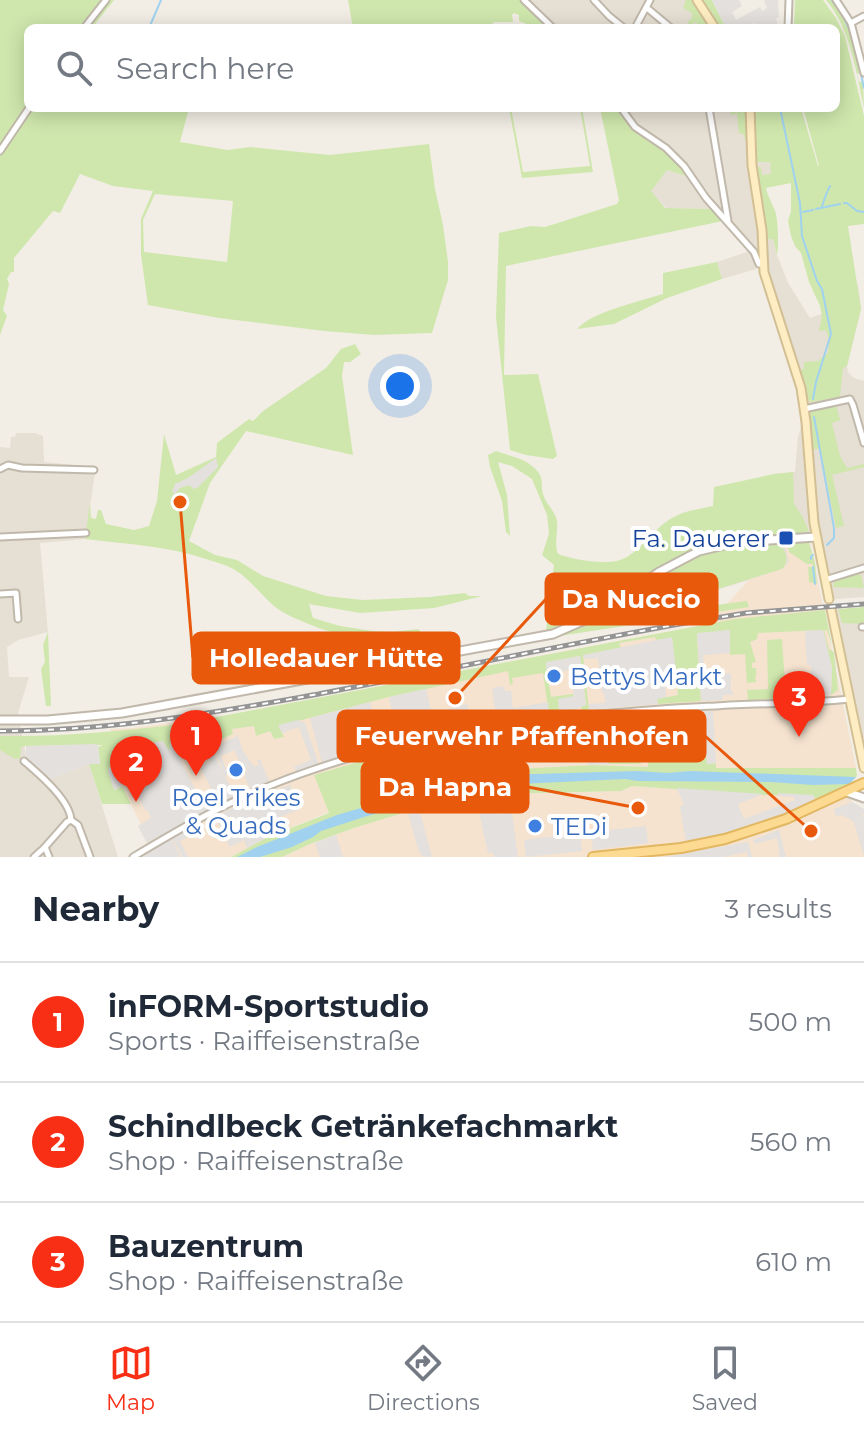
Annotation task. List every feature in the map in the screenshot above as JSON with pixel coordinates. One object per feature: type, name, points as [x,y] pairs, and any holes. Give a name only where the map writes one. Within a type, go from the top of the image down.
[{"type":"main road","points":[[697,0],[712,24]]},
{"type":"main road","points":[[750,112],[751,154],[762,230],[763,263],[771,298],[796,368],[804,409],[816,537],[829,599]]},
{"type":"main road","points":[[831,609],[864,768]]},
{"type":"main road","points":[[593,857],[681,848],[725,839],[778,822],[862,784]]},
{"type":"street","points":[[87,24],[106,0]]},
{"type":"street","points":[[524,0],[549,24]]},
{"type":"street","points":[[594,0],[619,24]]},
{"type":"street","points":[[637,24],[650,0]]},
{"type":"street","points":[[788,24],[789,0]]},
{"type":"street","points":[[836,0],[851,23],[864,73]]},
{"type":"street","points":[[647,8],[666,24]]},
{"type":"street","points":[[851,23],[864,16]]},
{"type":"street","points":[[0,151],[26,112]]},
{"type":"street","points":[[624,112],[635,127],[679,160],[706,198],[754,252],[759,264],[763,263]]},
{"type":"street","points":[[710,112],[728,222]]},
{"type":"street","points":[[804,409],[850,399],[864,443]]},
{"type":"street","points":[[0,469],[8,465],[94,470]]},
{"type":"street","points":[[0,537],[86,533]]},
{"type":"street","points":[[0,720],[63,719],[122,713],[553,634],[601,613],[665,568],[699,551],[737,542],[816,537]]},
{"type":"street","points":[[825,580],[864,568]]},
{"type":"street","points":[[0,594],[16,593],[18,619]]},
{"type":"street","points":[[133,857],[255,791],[320,767],[394,747],[495,727],[587,715],[849,699]]},
{"type":"street","points":[[24,761],[66,803],[71,811],[71,820]]},
{"type":"street","points":[[847,792],[864,798]]},
{"type":"street","points":[[34,857],[71,820]]},
{"type":"street","points":[[71,820],[78,825],[90,857]]},
{"type":"street","points":[[45,847],[49,857]]},
{"type":"shaded area","points":[[521,0],[696,0],[711,24],[544,24]]},
{"type":"shaded area","points":[[712,0],[739,0],[742,6],[732,12],[736,20],[760,7],[762,11],[767,8],[764,0],[778,0],[778,24],[724,24]]},
{"type":"shaded area","points":[[624,112],[761,112],[781,118],[797,179],[753,190],[759,223],[760,257],[756,269],[722,279],[717,262],[750,251],[713,209],[666,208],[650,191],[667,170],[687,176],[670,155],[635,127]]},
{"type":"shaded area","points":[[773,239],[788,283],[810,318],[830,311],[858,285],[861,309],[847,366],[854,378],[864,381],[864,597],[835,599],[820,536],[784,539],[790,562],[782,569],[706,593],[709,612],[629,626],[622,599],[777,539],[774,474],[795,472],[798,437],[802,424],[808,421],[799,369],[769,283],[766,240]]},
{"type":"shaded area","points":[[16,433],[43,436],[44,462],[96,467],[85,539],[40,543],[48,632],[18,640],[7,647],[9,677],[29,677],[18,713],[26,756],[51,779],[89,764],[118,857],[0,857],[0,447],[10,448],[11,437],[15,437]]},
{"type":"shaded area","points":[[216,458],[218,467],[197,488],[193,489],[190,485],[180,488],[175,494],[172,492],[175,484]]},
{"type":"shaded area","points":[[809,537],[856,768],[690,769],[592,765],[522,768],[450,776],[402,790],[391,752],[314,775],[329,812],[268,837],[231,857],[126,857],[147,843],[138,826],[141,824],[109,768],[114,747],[110,729],[225,716],[708,624],[749,580],[782,569],[789,562],[784,539]]},
{"type":"shaded area","points":[[864,607],[864,741],[835,610]]},
{"type":"shaded area","points":[[730,630],[730,653],[703,655],[705,675],[731,673],[733,695],[723,695],[723,700],[701,701],[697,633]]},
{"type":"shaded area","points":[[823,630],[832,668],[831,695],[789,698],[788,680],[811,678],[805,631]]},
{"type":"shaded area","points":[[672,637],[677,678],[665,679],[666,697],[657,699],[658,704],[589,710],[589,704],[605,703],[604,693],[598,658],[584,659],[583,655]]},
{"type":"shaded area","points":[[580,656],[586,705],[559,711],[558,699],[574,696],[570,670],[547,673],[546,662]]},
{"type":"shaded area","points":[[503,686],[505,691],[511,691],[513,708],[548,702],[549,715],[516,719],[514,713],[514,720],[476,725],[475,718],[496,715],[492,688]]},
{"type":"shaded area","points":[[426,689],[436,732],[408,737],[401,709],[392,711],[389,697]]},
{"type":"shaded area","points":[[370,702],[382,747],[322,763],[310,718]]},
{"type":"shaded area","points":[[467,704],[472,725],[452,730],[447,709]]},
{"type":"shaded area","points":[[713,711],[716,763],[707,764],[704,746],[677,749],[676,760],[671,720],[653,724],[652,714]]},
{"type":"shaded area","points":[[606,716],[609,764],[588,765],[588,757],[604,756],[604,744],[586,744],[584,717]]},
{"type":"shaded area","points":[[298,720],[305,723],[319,765],[296,772],[294,767],[311,760],[299,727],[282,733],[278,725]]},
{"type":"shaded area","points":[[551,723],[554,742],[565,741],[567,734],[569,744],[526,748],[522,751],[524,759],[519,759],[517,747],[500,750],[503,767],[497,768],[496,760],[481,762],[476,736],[480,735],[483,753],[494,751],[498,746],[497,731]]},
{"type":"shaded area","points":[[200,735],[207,740],[224,774],[214,747],[238,736],[243,751],[254,767],[259,765],[257,760],[260,759],[269,781],[250,789],[244,772],[247,771],[234,750],[221,756],[228,774],[225,776],[235,796],[147,843],[138,826],[151,818],[147,809],[130,781],[126,783],[123,778],[119,779],[122,786],[114,790],[108,772],[109,768],[137,754],[135,745],[163,741],[169,751],[171,740]],"holes":[[[190,748],[193,754],[203,749],[210,762],[200,767],[217,800],[204,807],[178,755]]]},
{"type":"shaded area","points":[[474,736],[481,771],[450,776],[443,742]]},
{"type":"shaded area","points":[[96,744],[100,764],[89,764],[51,779],[26,756],[26,746]]},
{"type":"shaded area","points":[[423,745],[424,751],[398,756],[402,775],[428,771],[426,761],[429,761],[437,780],[402,790],[392,752]]},
{"type":"shaded area","points":[[290,785],[300,809],[267,822],[263,826],[268,837],[247,848],[244,840],[230,847],[215,816]]},
{"type":"shaded area","points":[[632,786],[759,795],[813,795],[815,798],[844,787],[854,805],[864,809],[864,857],[282,857],[354,828],[454,799],[501,794],[621,791]]},
{"type":"shaded area","points":[[677,788],[763,794],[738,804],[744,819],[795,800],[778,793],[813,795],[815,799],[747,828],[686,842],[680,807],[684,805]]},
{"type":"shaded area","points":[[852,802],[864,809],[864,856],[854,822],[842,815],[836,816],[834,809]]},
{"type":"shaded area","points":[[495,808],[497,814],[512,812],[518,857],[494,857],[493,852],[488,853],[479,812]]},
{"type":"shaded area","points":[[419,809],[432,857],[422,856],[418,849],[408,812]]},
{"type":"shaded area","points":[[201,822],[204,829],[180,841],[188,857],[183,857],[172,838]]},
{"type":"shaded area","points":[[646,826],[648,843],[593,850],[591,832]]},
{"type":"shaded area","points":[[779,830],[786,857],[780,857],[777,838],[755,844],[753,840]]},
{"type":"shaded area","points":[[580,833],[582,851],[526,857],[524,840]]},
{"type":"shaded area","points":[[336,835],[343,857],[320,857],[315,843]]},
{"type":"shaded area","points":[[171,838],[181,857],[142,857]]},
{"type":"shaded area","points":[[748,842],[752,857],[748,857],[747,852],[723,857],[664,857]]},
{"type":"green space","points":[[0,0],[114,0],[95,24],[24,24],[24,112],[188,112],[180,142],[228,150],[250,147],[330,155],[429,144],[448,262],[448,280],[432,333],[374,335],[324,331],[219,318],[148,305],[141,255],[141,219],[153,191],[113,186],[80,174],[60,213],[53,211],[14,258],[14,272],[7,279],[9,284],[3,310],[7,316],[0,335]],"holes":[[[155,194],[233,201],[227,262],[144,252],[143,220]]]},
{"type":"green space","points":[[348,0],[521,0],[543,24],[527,24],[519,21],[519,15],[514,13],[513,22],[492,24],[352,24]]},
{"type":"green space","points":[[686,0],[695,0],[710,24],[689,24],[692,13],[683,8]]},
{"type":"green space","points":[[702,0],[712,0],[724,24],[717,24]]},
{"type":"green space","points":[[795,0],[823,0],[839,24],[794,24]]},
{"type":"green space","points":[[826,0],[832,0],[838,8],[851,35],[861,73],[857,74],[859,82],[863,81],[864,108],[847,38]]},
{"type":"green space","points":[[840,26],[864,116],[864,224],[848,226],[861,309],[847,366],[843,368],[840,397],[811,402],[805,398],[800,371],[804,368],[804,362],[818,361],[828,353],[829,341],[826,330],[819,331],[820,306],[801,253],[791,236],[788,221],[791,183],[766,188],[777,218],[777,255],[773,239],[766,240],[756,167],[761,167],[762,175],[771,174],[770,162],[755,162],[753,112],[802,112],[819,166],[804,112],[840,112]]},
{"type":"green space","points":[[510,112],[523,172],[590,166],[583,112],[593,172],[522,178]]},
{"type":"green space","points":[[601,112],[620,112],[633,130],[670,155],[689,177],[667,170],[651,191],[665,208],[713,209],[723,221],[506,266],[504,375],[538,374],[557,456],[553,459],[510,450],[496,317],[499,233],[531,226],[545,227],[617,204],[619,200]]},
{"type":"green space","points":[[730,112],[747,112],[749,148],[743,134],[739,133],[737,113],[732,115]]},
{"type":"green space","points":[[717,262],[722,279],[667,298],[614,324],[577,329],[605,312],[663,294],[663,273]]},
{"type":"green space","points":[[355,344],[361,354],[350,362],[344,362],[342,376],[353,455],[246,431],[210,483],[189,541],[215,555],[237,560],[263,576],[326,596],[363,600],[465,593],[482,596],[434,608],[360,613],[309,604],[313,618],[340,626],[392,632],[418,629],[422,633],[414,642],[379,644],[332,632],[292,617],[275,606],[241,574],[221,564],[161,548],[85,539],[90,503],[91,518],[96,519],[98,510],[101,510],[106,524],[134,530],[149,526],[157,501],[164,434],[176,475],[216,457],[217,443],[326,368],[341,349]]},
{"type":"green space","points":[[836,405],[840,420],[832,423],[840,456],[847,468],[864,464],[864,467],[832,475],[844,526],[836,528],[820,449],[812,449],[809,418],[811,412]]},
{"type":"green space","points":[[496,451],[526,462],[540,475],[544,498],[556,518],[558,554],[565,556],[592,562],[620,560],[669,520],[685,512],[713,506],[714,487],[793,472],[794,504],[809,531],[725,541],[698,548],[659,568],[587,616],[546,631],[554,565],[542,555],[549,534],[547,515],[532,479],[512,466],[498,462],[507,495],[510,536],[506,532],[502,501],[488,455]]},
{"type":"green space","points":[[777,543],[786,555],[782,569],[705,593],[708,606],[747,601],[749,607],[559,636],[603,615],[658,574],[696,556],[732,546]]},
{"type":"green space","points":[[794,543],[809,543],[817,584],[809,582],[808,567],[813,567],[813,564],[807,564],[789,552],[788,547]]},
{"type":"green space","points":[[854,574],[861,575],[864,588],[833,587],[834,582]]},
{"type":"green space","points":[[864,607],[864,624],[842,623],[838,609]]},
{"type":"green space","points":[[825,610],[832,646],[827,630],[824,631],[829,649],[834,652],[838,690],[831,695],[832,668],[823,630],[758,633],[757,639],[750,642],[756,662],[752,663],[752,668],[756,668],[756,682],[747,683],[745,654],[730,655],[730,630],[697,634],[701,701],[658,704],[657,699],[678,695],[672,638],[656,640],[655,637],[619,643],[621,648],[583,655],[589,710],[582,711],[581,706],[586,705],[580,656],[546,663],[551,697],[573,694],[574,697],[559,711],[576,709],[577,712],[549,715],[543,673],[512,678],[513,684],[510,685],[508,671],[389,697],[279,726],[284,737],[274,739],[270,731],[256,736],[254,726],[232,729],[233,734],[212,743],[215,757],[207,740],[169,752],[135,745],[137,754],[109,767],[115,790],[122,786],[131,804],[102,804],[89,764],[100,764],[98,747],[103,745],[26,746],[21,747],[20,758],[15,759],[0,750],[0,736],[90,733],[180,724],[735,619]]},
{"type":"green space","points":[[48,632],[51,706],[46,706],[41,669],[45,662],[43,645]]},
{"type":"green space","points":[[782,639],[786,698],[748,700],[747,690],[768,689],[767,640]]},
{"type":"green space","points":[[633,715],[638,715],[641,764],[609,764],[606,718],[626,716],[627,719],[621,719],[621,723],[611,726],[611,761],[624,760],[624,755],[634,754],[631,743],[635,743],[635,737],[638,737],[637,721]]},
{"type":"green space","points":[[674,735],[676,760],[689,759],[687,747],[704,746],[707,764],[716,763],[716,768],[856,768],[857,776],[851,783],[815,799],[813,795],[759,795],[632,786],[621,791],[501,794],[454,799],[354,828],[282,857],[231,857],[268,837],[329,813],[314,775],[392,752],[401,789],[481,771],[592,765],[648,767],[648,759],[656,758],[654,736]]},
{"type":"water","points":[[637,771],[856,777],[849,784],[813,785],[625,779],[477,786],[321,831],[292,847],[260,857],[237,857],[337,815],[395,796],[466,779]]},
{"type":"waterway","points":[[151,24],[161,0]]},
{"type":"waterway","points":[[832,0],[851,33]]},
{"type":"waterway","points":[[856,51],[864,88]]},
{"type":"waterway","points":[[781,112],[800,203],[802,236],[822,289],[831,334],[813,399]]},
{"type":"waterway","points":[[828,190],[830,186]]},
{"type":"waterway","points":[[822,206],[827,192]]},
{"type":"waterway","points":[[844,203],[864,212]]},
{"type":"waterway","points":[[816,209],[840,204]]},
{"type":"waterway","points":[[803,212],[813,210]]},
{"type":"waterway","points":[[814,417],[834,528],[834,538],[827,545]]},
{"type":"waterway","points":[[811,559],[813,555]]},
{"type":"waterway","points":[[813,567],[815,584]]},
{"type":"railway","points":[[0,731],[114,725],[189,716],[691,622],[746,613],[864,604]]},
{"type":"place","name":"Holledauer Hütte","points":[[180,502]]},
{"type":"place","name":"Fa. Dauerer","points":[[786,538]]},
{"type":"place","name":"Bettys Markt","points":[[554,676]]},
{"type":"place","name":"Da Nuccio","points":[[455,698]]},
{"type":"place","name":"Bauzentrum","points":[[799,737]]},
{"type":"place","name":"Roel Trikes & Quads","points":[[236,770]]},
{"type":"place","name":"inFORM-Sportstudio","points":[[196,776]]},
{"type":"place","name":"Schindlbeck Getränkefachmarkt","points":[[136,802]]},
{"type":"place","name":"Da Hapna","points":[[638,808]]},
{"type":"place","name":"TEDi","points":[[535,826]]},
{"type":"place","name":"Feuerwehr Pfaffenhofen","points":[[811,831]]}]
